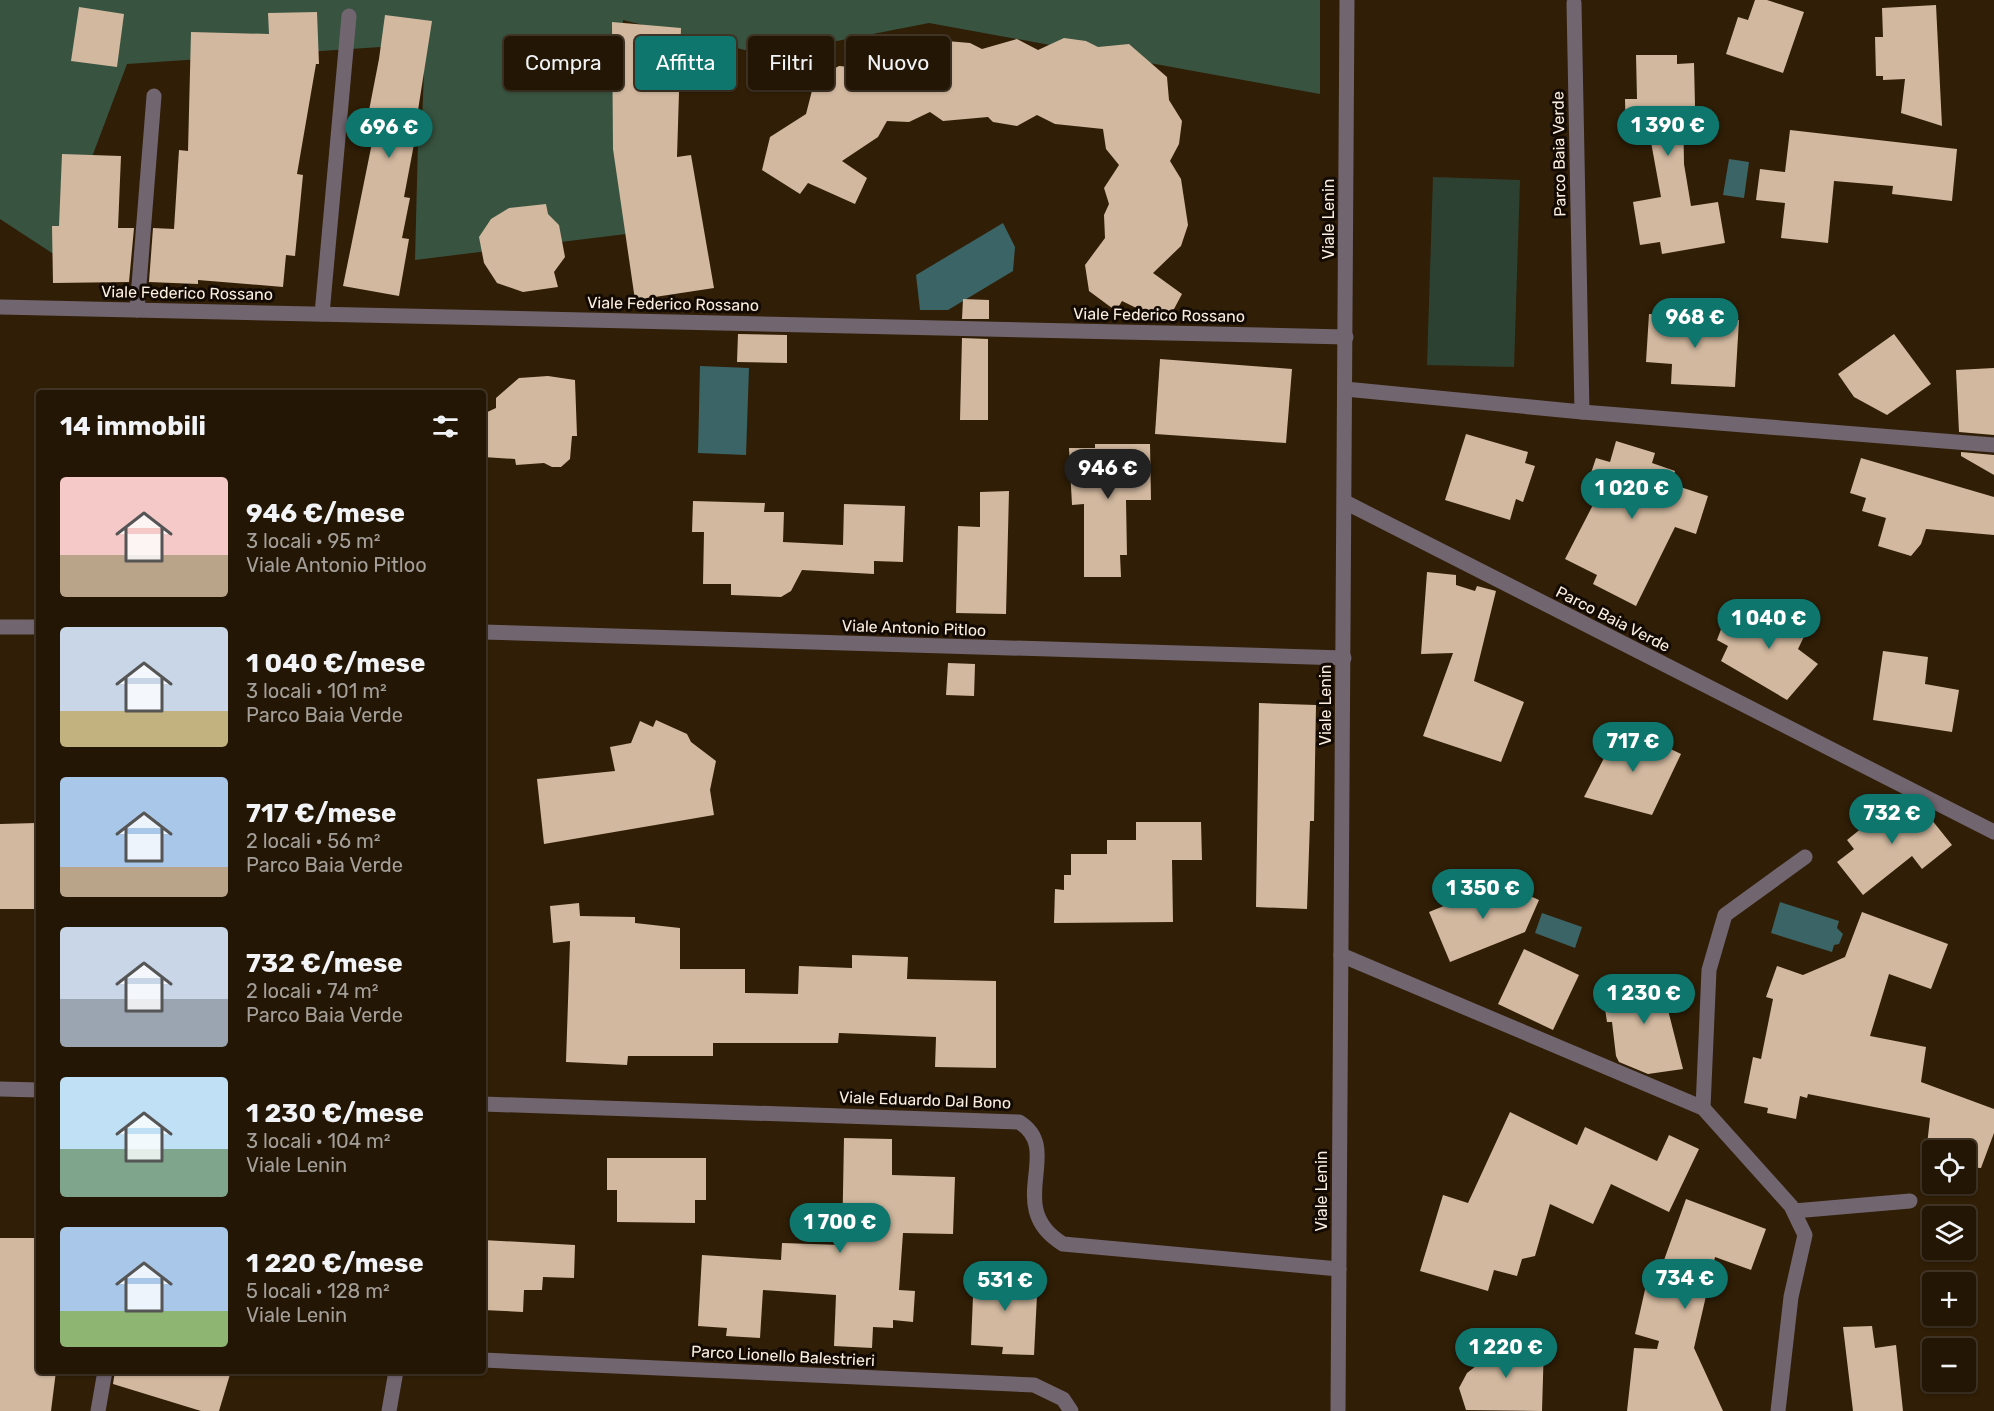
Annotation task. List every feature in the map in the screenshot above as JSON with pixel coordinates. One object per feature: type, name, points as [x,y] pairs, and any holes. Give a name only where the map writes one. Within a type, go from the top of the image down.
[{"type":"street","name":"Viale Lenin","points":[[1338,1411],[1347,0]]},
{"type":"street","name":"Parco Baia Verde","points":[[1574,3],[1582,412]]},
{"type":"street","points":[[322,314],[349,16]]},
{"type":"street","points":[[137,310],[154,96]]},
{"type":"street","name":"Viale Federico Rossano","points":[[0,307],[1346,337]]},
{"type":"street","points":[[1345,389],[1582,412],[1994,445]]},
{"type":"street","name":"Parco Baia Verde","points":[[1345,502],[1994,832]]},
{"type":"street","points":[[0,627],[36,627]]},
{"type":"street","name":"Viale Antonio Pitloo","points":[[486,632],[1344,658]]},
{"type":"street","points":[[1703,1108],[1708,970],[1725,915],[1805,857]]},
{"type":"street","points":[[1341,955],[1703,1108],[1794,1211],[1805,1235],[1791,1297],[1778,1411]]},
{"type":"street","points":[[0,1089],[36,1090]]},
{"type":"street","name":"Viale Eduardo Dal Bono","points":[[486,1104],[1019,1122],[1030,1128],[1037,1139],[1037,1218],[1044,1230],[1063,1244],[1339,1269]]},
{"type":"street","points":[[1794,1211],[1910,1201]]},
{"type":"street","name":"Parco Lionello Balestrieri","points":[[486,1360],[1034,1385],[1064,1399],[1071,1411]]},
{"type":"street","points":[[98,1411],[104,1374]]},
{"type":"street","points":[[388,1411],[395,1374]]},
{"type":"green space","points":[[0,0],[1320,0],[1320,94],[929,23],[862,36],[846,36],[846,39],[834,42],[834,36],[748,36],[748,51],[736,48],[736,36],[688,36],[623,20],[626,234],[415,260],[418,142],[422,123],[425,44],[127,64],[55,255],[0,219]]},
{"type":"green space","points":[[1433,177],[1520,180],[1514,367],[1427,365]]},
{"type":"water","points":[[1729,159],[1749,162],[1744,198],[1723,195]]},
{"type":"water","points":[[1003,223],[1015,247],[1013,271],[948,310],[920,310],[916,275]]},
{"type":"water","points":[[700,366],[749,368],[746,455],[698,453]]},
{"type":"water","points":[[1780,902],[1839,921],[1837,928],[1843,934],[1839,944],[1834,945],[1832,952],[1771,933]]},
{"type":"water","points":[[1542,913],[1582,927],[1575,948],[1535,933]]},
{"type":"building","points":[[1755,0],[1767,0],[1804,12],[1783,73],[1726,54],[1738,17],[1748,20]]},
{"type":"building","points":[[1936,5],[1942,126],[1901,113],[1905,79],[1883,80],[1883,76],[1876,76],[1875,37],[1883,37],[1882,8]]},
{"type":"building","points":[[79,7],[124,14],[117,67],[71,61]]},
{"type":"building","points":[[317,12],[319,64],[316,64],[297,174],[303,175],[295,256],[286,255],[283,287],[198,280],[198,284],[149,282],[153,228],[174,229],[179,150],[188,151],[191,32],[269,34],[268,13]]},
{"type":"building","points":[[385,15],[432,21],[416,123],[418,123],[404,197],[410,198],[402,238],[409,239],[399,296],[343,286],[374,133],[365,131]]},
{"type":"building","points":[[612,22],[681,28],[681,36],[635,36],[635,90],[679,90],[677,157],[691,155],[714,288],[635,300],[613,149],[613,90],[623,90],[623,36],[612,36]]},
{"type":"building","points":[[1064,38],[1086,41],[1098,47],[1129,44],[1167,77],[1169,100],[1182,121],[1179,144],[1170,161],[1181,179],[1188,225],[1181,246],[1153,273],[1182,294],[1174,309],[1161,320],[1122,301],[1116,311],[1089,291],[1085,265],[1105,238],[1104,215],[1109,204],[1104,188],[1119,165],[1106,149],[1103,129],[1055,124],[1037,115],[1017,126],[993,122],[988,117],[943,121],[930,112],[909,122],[887,121],[878,137],[842,161],[867,178],[855,204],[808,183],[800,194],[762,170],[770,137],[806,114],[812,90],[834,90],[834,69],[839,66],[846,67],[846,90],[950,90],[950,41],[970,43],[982,49],[1017,39],[1038,50]]},
{"type":"building","points":[[1636,55],[1677,55],[1677,64],[1694,63],[1695,106],[1683,106],[1684,164],[1691,206],[1718,202],[1725,243],[1662,254],[1660,242],[1640,245],[1633,202],[1661,197],[1651,142],[1626,142],[1625,99],[1637,99]]},
{"type":"building","points":[[1790,130],[1957,149],[1952,201],[1892,194],[1893,186],[1834,181],[1828,243],[1781,238],[1785,203],[1756,200],[1760,169],[1785,172]]},
{"type":"building","points":[[62,154],[121,156],[118,228],[134,228],[129,282],[53,283],[52,226],[59,226]]},
{"type":"building","points":[[546,204],[548,214],[559,225],[565,257],[554,272],[558,287],[523,292],[497,283],[484,263],[479,237],[491,219],[509,208]]},
{"type":"building","points":[[963,299],[989,300],[989,319],[962,319]]},
{"type":"building","points":[[1649,314],[1739,320],[1735,387],[1671,384],[1672,364],[1646,362]]},
{"type":"building","points":[[738,334],[787,335],[787,363],[737,362]]},
{"type":"building","points":[[1894,334],[1931,384],[1887,415],[1854,397],[1838,374]]},
{"type":"building","points":[[962,338],[988,339],[988,420],[960,420]]},
{"type":"building","points":[[1160,359],[1292,369],[1286,443],[1155,434]]},
{"type":"building","points":[[1994,368],[1994,435],[1959,432],[1956,370]]},
{"type":"building","points":[[548,376],[575,380],[577,436],[572,436],[570,459],[561,467],[552,467],[544,463],[516,465],[515,459],[486,457],[486,413],[496,408],[496,398],[519,378]]},
{"type":"building","points":[[1466,434],[1528,452],[1525,463],[1535,466],[1523,502],[1516,499],[1510,520],[1445,500]]},
{"type":"building","points":[[1616,441],[1655,453],[1652,463],[1675,471],[1671,484],[1708,496],[1696,534],[1675,527],[1636,606],[1593,584],[1597,575],[1565,559],[1595,501],[1583,497],[1596,458],[1610,462]]},
{"type":"building","points":[[1095,444],[1150,444],[1151,500],[1126,500],[1127,555],[1120,555],[1121,577],[1084,577],[1084,504],[1072,505],[1069,448],[1095,448]]},
{"type":"building","points":[[1961,452],[1994,455],[1994,475],[1961,456]]},
{"type":"building","points":[[1861,458],[1994,497],[1994,535],[1926,529],[1921,544],[1911,556],[1878,546],[1886,518],[1862,511],[1866,498],[1850,493]]},
{"type":"building","points":[[1009,491],[1006,614],[956,613],[958,526],[980,527],[980,492]]},
{"type":"building","points":[[693,501],[765,503],[764,512],[784,512],[783,542],[843,545],[844,504],[905,506],[903,562],[874,561],[874,574],[802,570],[791,591],[781,597],[731,595],[731,584],[703,584],[704,532],[692,532]]},
{"type":"building","points":[[1427,572],[1456,575],[1456,585],[1475,591],[1477,586],[1496,591],[1474,681],[1524,702],[1501,762],[1423,736],[1453,653],[1421,654]]},
{"type":"building","points":[[1784,604],[1812,620],[1798,649],[1818,664],[1787,700],[1721,661],[1728,646],[1717,640],[1726,616],[1741,622],[1746,610],[1775,622]]},
{"type":"building","points":[[1883,651],[1928,657],[1925,684],[1959,690],[1952,732],[1873,720]]},
{"type":"building","points":[[948,663],[975,664],[974,696],[946,695]]},
{"type":"building","points":[[1259,703],[1316,705],[1314,821],[1310,821],[1307,909],[1256,907]]},
{"type":"building","points":[[656,720],[687,734],[691,742],[716,761],[710,790],[714,815],[544,844],[537,779],[615,771],[610,747],[631,743],[640,721],[653,727]]},
{"type":"building","points":[[1621,725],[1681,754],[1652,815],[1584,797]]},
{"type":"building","points":[[1899,798],[1914,817],[1923,809],[1952,845],[1922,869],[1912,856],[1863,895],[1837,862],[1854,849],[1847,840]]},
{"type":"building","points":[[1136,822],[1201,822],[1202,860],[1172,860],[1173,922],[1054,923],[1055,889],[1064,890],[1064,875],[1071,875],[1071,854],[1107,854],[1107,840],[1136,840]]},
{"type":"building","points":[[36,823],[36,909],[0,909],[0,824]]},
{"type":"building","points":[[1501,883],[1539,900],[1525,932],[1450,962],[1429,912]]},
{"type":"building","points":[[579,903],[580,916],[635,917],[635,923],[680,928],[680,969],[745,969],[745,993],[798,994],[799,966],[852,968],[852,955],[908,957],[907,979],[996,981],[996,1068],[935,1067],[936,1037],[839,1033],[838,1043],[713,1043],[713,1056],[628,1056],[627,1065],[566,1062],[570,941],[553,943],[550,906]]},
{"type":"building","points":[[1862,912],[1948,944],[1931,989],[1889,974],[1870,1036],[1926,1047],[1921,1082],[1994,1109],[1994,1133],[1981,1168],[1976,1168],[1976,1140],[1928,1140],[1930,1118],[1808,1094],[1807,1098],[1800,1096],[1796,1119],[1767,1113],[1768,1108],[1744,1103],[1753,1057],[1761,1059],[1773,999],[1766,997],[1777,966],[1803,975],[1845,957]]},
{"type":"building","points":[[1524,949],[1579,975],[1553,1030],[1498,1004]]},
{"type":"building","points":[[1672,978],[1679,1008],[1668,1010],[1683,1069],[1648,1074],[1619,1062],[1616,1056],[1612,1022],[1607,1022],[1602,989]]},
{"type":"building","points":[[1510,1112],[1577,1145],[1585,1127],[1657,1161],[1669,1135],[1699,1149],[1669,1212],[1611,1184],[1593,1224],[1550,1204],[1535,1256],[1522,1259],[1517,1276],[1494,1270],[1488,1291],[1420,1271],[1443,1195],[1468,1203]]},
{"type":"building","points":[[844,1138],[892,1139],[892,1175],[955,1177],[953,1234],[903,1233],[899,1290],[915,1291],[913,1322],[893,1320],[893,1328],[873,1327],[872,1348],[834,1346],[836,1295],[763,1290],[760,1338],[726,1336],[727,1328],[698,1326],[702,1255],[781,1260],[782,1243],[842,1245]]},
{"type":"building","points":[[607,1158],[706,1158],[706,1200],[695,1200],[695,1223],[617,1222],[617,1190],[607,1190]]},
{"type":"building","points":[[1686,1199],[1766,1229],[1751,1270],[1715,1257],[1694,1348],[1723,1411],[1627,1411],[1634,1348],[1657,1349],[1659,1341],[1635,1334],[1649,1272],[1659,1274]]},
{"type":"building","points":[[0,1238],[36,1238],[36,1374],[56,1374],[51,1411],[0,1411]]},
{"type":"building","points":[[486,1240],[575,1245],[574,1278],[543,1277],[542,1290],[524,1290],[523,1312],[486,1310]]},
{"type":"building","points":[[974,1272],[1038,1275],[1034,1355],[1002,1354],[1003,1347],[971,1345]]},
{"type":"building","points":[[1872,1326],[1875,1348],[1896,1345],[1903,1411],[1853,1411],[1843,1327]]},
{"type":"building","points":[[1490,1342],[1544,1344],[1542,1411],[1466,1410],[1459,1388],[1467,1373],[1489,1356]]},
{"type":"building","points":[[115,1374],[230,1374],[219,1411],[201,1411],[113,1384]]}]
